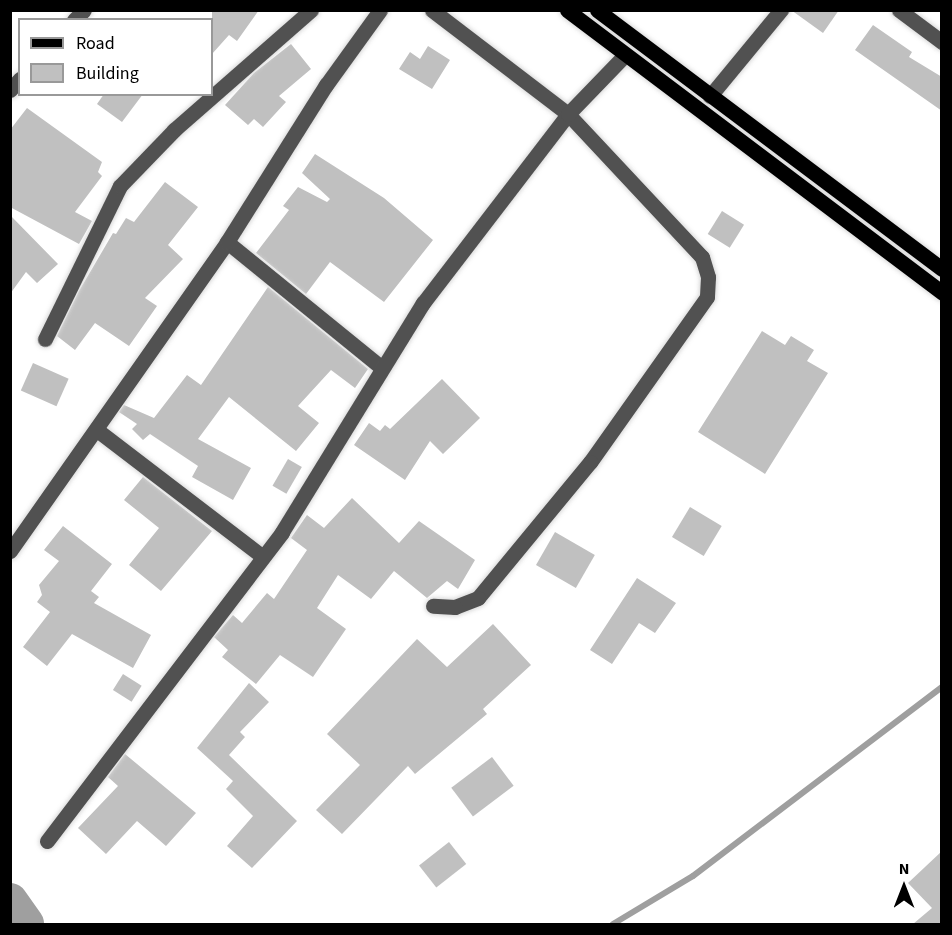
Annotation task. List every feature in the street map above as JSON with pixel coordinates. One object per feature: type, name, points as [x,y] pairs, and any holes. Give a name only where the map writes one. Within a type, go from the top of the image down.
[{"type":"main road","points":[[567,10],[942,293]]},
{"type":"main road","points":[[597,10],[942,269]]},
{"type":"street","points":[[213,96],[311,10]]},
{"type":"street","points":[[10,551],[97,430],[148,349],[227,242],[326,85],[380,10]]},
{"type":"street","points":[[432,10],[568,114],[702,257],[708,277],[707,297],[590,462],[478,598],[455,607],[433,606]]},
{"type":"street","points":[[710,96],[781,10]]},
{"type":"street","points":[[899,10],[942,42]]},
{"type":"street","points":[[47,842],[262,556],[423,303],[568,114],[625,54]]},
{"type":"street","points":[[45,339],[120,186],[174,130],[213,96]]},
{"type":"street","points":[[227,242],[381,367]]},
{"type":"street","points":[[97,430],[262,556]]},
{"type":"building","points":[[212,10],[259,10],[237,41],[229,35],[213,53]]},
{"type":"building","points":[[791,10],[839,10],[823,33]]},
{"type":"building","points":[[873,25],[912,52],[909,57],[942,77],[942,111],[855,50]]},
{"type":"building","points":[[291,44],[311,69],[279,96],[286,102],[263,127],[254,119],[248,125],[225,105],[254,73]]},
{"type":"building","points":[[428,46],[450,60],[432,89],[399,69],[410,52],[420,59]]},
{"type":"building","points":[[103,96],[142,96],[122,122],[97,104]]},
{"type":"building","points":[[27,108],[102,162],[98,172],[102,176],[75,212],[92,221],[79,244],[10,207],[10,130]]},
{"type":"building","points":[[315,154],[384,198],[433,240],[384,302],[330,262],[306,294],[256,253],[289,210],[283,206],[298,187],[327,202],[330,199],[302,173]]},
{"type":"building","points":[[165,182],[198,207],[168,245],[183,259],[145,298],[157,306],[129,346],[95,323],[75,350],[57,336],[79,291],[113,233],[116,234],[126,218],[134,222]]},
{"type":"building","points":[[722,211],[744,225],[730,248],[708,234]]},
{"type":"building","points":[[10,215],[58,264],[37,283],[26,272],[10,294]]},
{"type":"building","points":[[268,287],[368,369],[355,388],[331,370],[298,406],[319,423],[296,451],[229,397],[198,439],[251,468],[233,500],[192,477],[198,466],[150,434],[143,440],[132,429],[137,424],[119,412],[124,405],[154,418],[187,375],[201,385]]},
{"type":"building","points":[[762,331],[785,345],[791,336],[814,350],[807,361],[828,373],[765,474],[698,432]]},
{"type":"building","points":[[33,363],[69,379],[56,406],[21,390]]},
{"type":"building","points":[[442,379],[480,418],[443,454],[430,441],[405,480],[354,445],[369,423],[380,431],[385,425],[390,429]]},
{"type":"building","points":[[288,459],[302,467],[286,494],[272,486]]},
{"type":"building","points":[[143,477],[212,531],[161,591],[129,565],[159,528],[124,500]]},
{"type":"building","points":[[352,498],[399,543],[419,521],[475,560],[458,589],[447,581],[427,598],[394,571],[371,599],[338,575],[317,608],[346,629],[313,677],[280,655],[256,684],[222,657],[228,650],[214,637],[233,615],[242,623],[267,593],[274,599],[307,550],[291,538],[307,515],[324,528]]},
{"type":"building","points":[[690,507],[722,526],[704,556],[672,537]]},
{"type":"building","points":[[63,526],[112,564],[91,591],[99,597],[94,603],[151,635],[133,668],[72,634],[47,666],[23,647],[50,612],[37,602],[42,595],[39,585],[59,561],[44,550]]},
{"type":"building","points":[[555,532],[595,555],[576,588],[536,565]]},
{"type":"building","points":[[637,578],[676,603],[655,633],[639,623],[612,664],[590,650]]},
{"type":"building","points":[[493,624],[531,665],[483,709],[487,714],[415,774],[408,766],[342,834],[316,810],[360,765],[327,734],[417,639],[447,667]]},
{"type":"building","points":[[123,674],[142,686],[132,702],[113,690]]},
{"type":"building","points":[[249,683],[269,702],[240,732],[245,737],[229,755],[297,821],[252,868],[227,846],[253,816],[226,789],[233,781],[197,748]]},
{"type":"building","points":[[125,754],[196,813],[166,846],[137,821],[106,854],[78,828],[118,786],[108,777]]},
{"type":"building","points":[[492,757],[514,786],[473,816],[451,788]]},
{"type":"building","points":[[449,842],[466,864],[436,887],[419,865]]},
{"type":"building","points":[[942,851],[942,924],[913,924],[932,908],[908,883]]},
{"type":"waterway","points":[[613,924],[693,876],[942,687]]},
{"type":"waterway","points":[[10,901],[26,924]]}]
